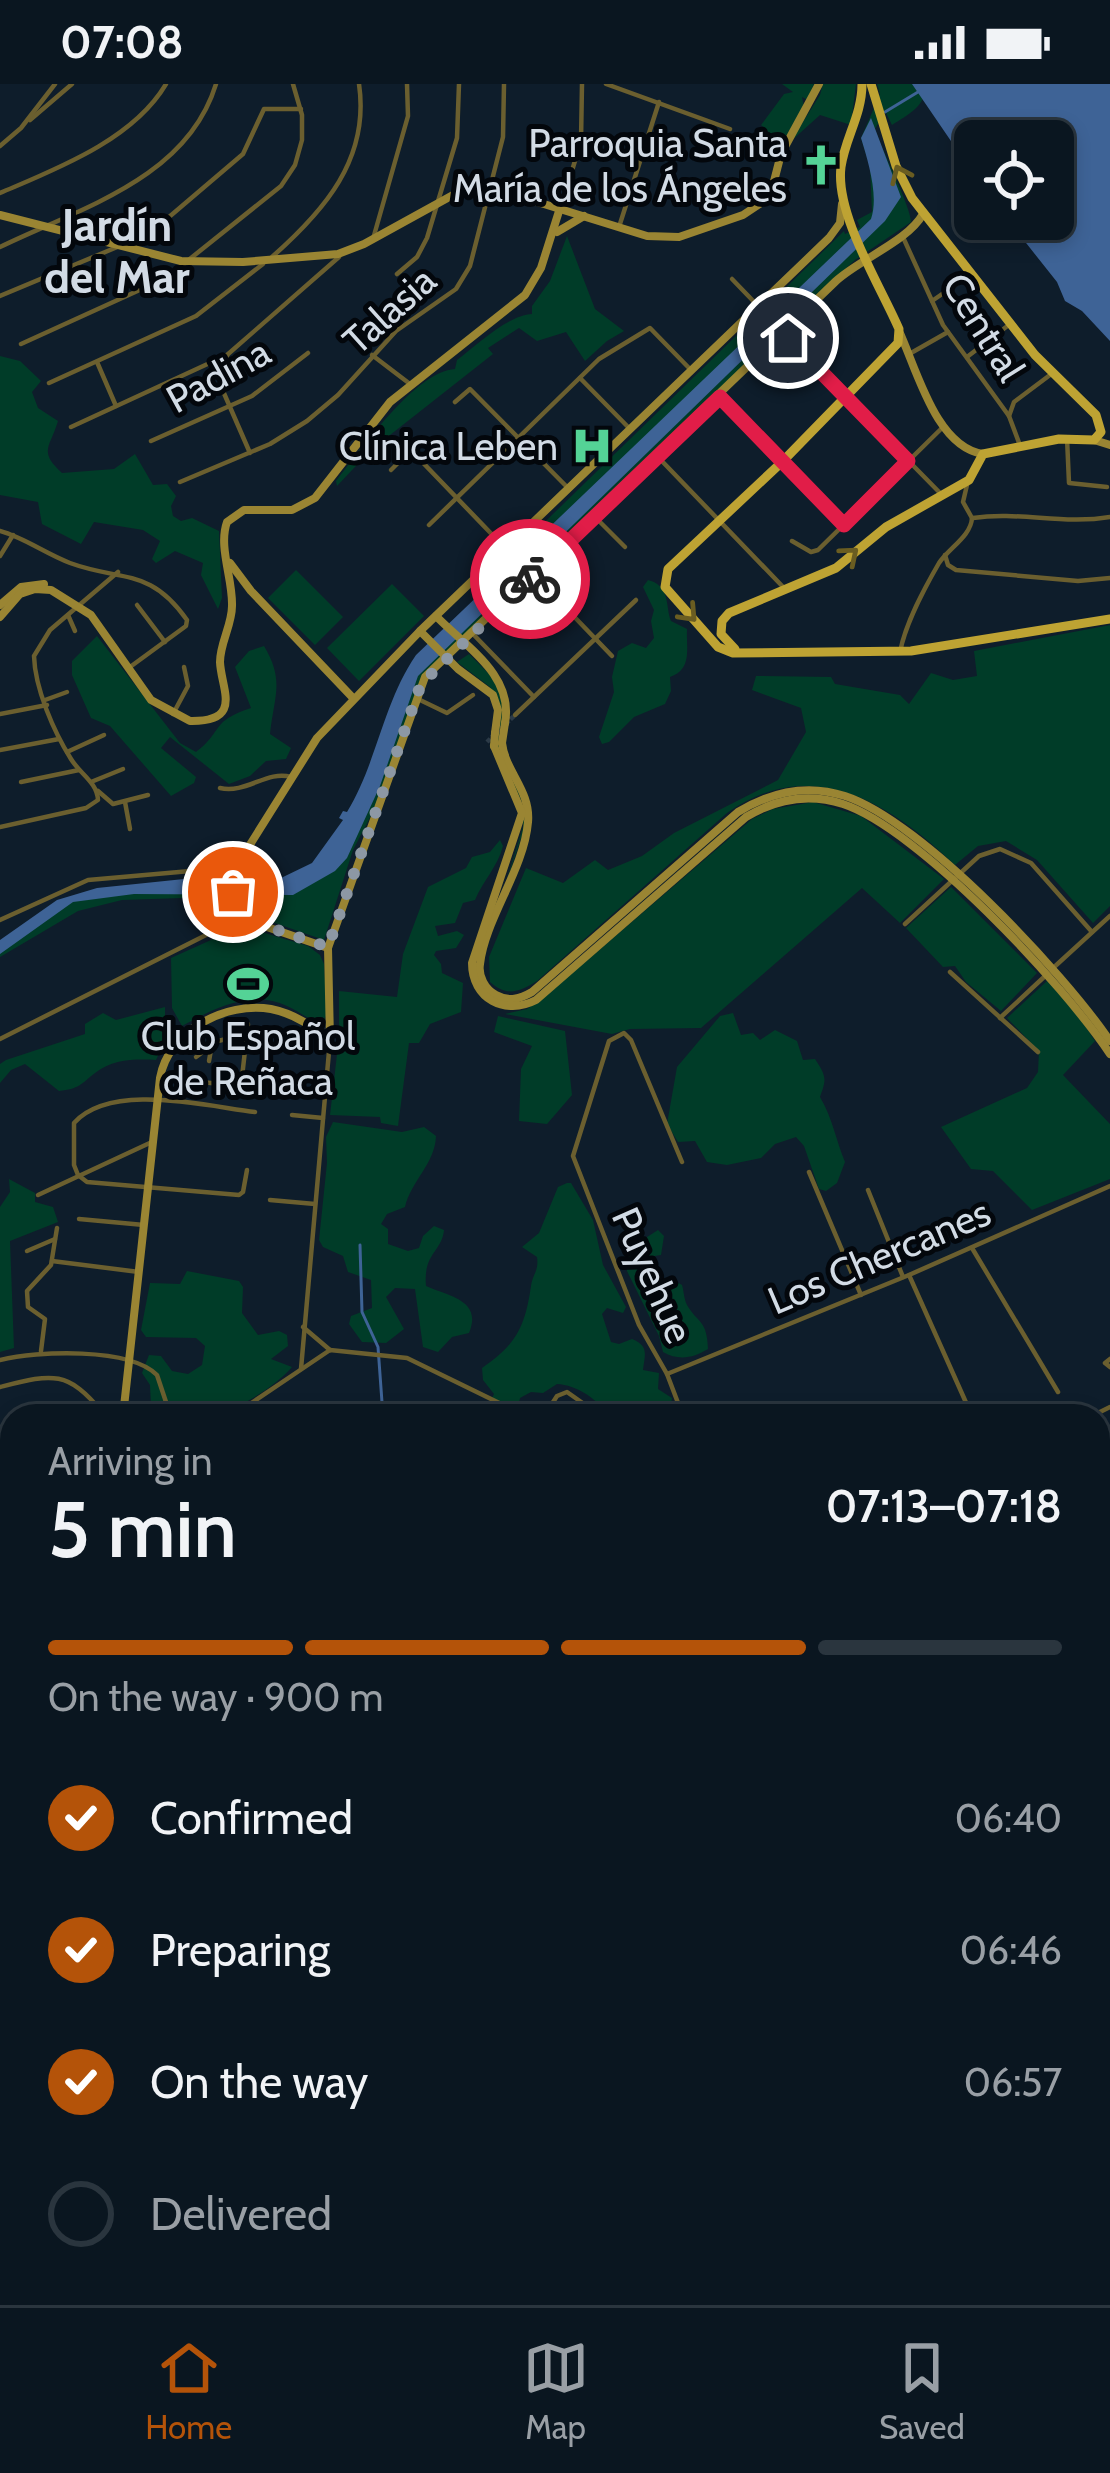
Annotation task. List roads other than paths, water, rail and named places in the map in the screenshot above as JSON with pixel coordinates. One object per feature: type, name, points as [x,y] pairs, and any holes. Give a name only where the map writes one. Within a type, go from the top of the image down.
[{"type":"main road","points":[[862,84],[862,100],[843,157],[841,197],[899,329],[894,349],[668,569],[664,584],[729,653],[900,652],[1109,620]]},
{"type":"main road","points":[[718,639],[729,613],[836,568],[886,526],[969,480],[983,454],[1067,438],[1094,440],[1101,429],[1096,415],[1052,374],[923,214],[902,180],[871,84]]},
{"type":"main road","points":[[862,100],[877,106]]},
{"type":"street","points":[[21,128],[55,84]]},
{"type":"street","points":[[0,146],[72,84]]},
{"type":"street","points":[[0,193],[96,148],[146,108],[166,84]]},
{"type":"street","points":[[0,247],[135,183],[198,126],[216,84]]},
{"type":"street","points":[[21,344],[166,278],[287,178],[301,145],[301,109],[293,84]]},
{"type":"street","points":[[49,383],[196,316],[313,220],[335,191],[357,132],[359,84]]},
{"type":"street","points":[[373,239],[408,116],[406,84]]},
{"type":"street","points":[[397,274],[423,248],[457,138],[460,84]]},
{"type":"street","name":"Talasia","points":[[180,482],[283,437],[319,412],[403,326],[445,300],[460,284],[470,266],[503,137],[504,84]]},
{"type":"street","points":[[2,610],[20,594],[52,590],[95,620],[151,700],[190,721],[206,720],[220,712],[228,692],[220,658],[232,609],[224,534],[232,515],[248,509],[292,510],[311,501],[381,411],[520,301],[535,282],[553,238],[581,141],[582,84]]},
{"type":"street","points":[[606,84],[730,129]]},
{"type":"street","points":[[0,215],[190,262],[268,260],[343,252],[460,193],[489,187],[655,237],[679,237],[756,208],[772,189],[781,154],[819,84]]},
{"type":"street","points":[[619,227],[658,102]]},
{"type":"street","points":[[0,296],[122,245],[162,223],[238,159],[250,144],[264,109],[301,109]]},
{"type":"street","points":[[222,928],[235,872],[313,742],[835,232],[842,219],[841,197]]},
{"type":"street","points":[[301,1369],[331,1032],[328,947],[425,677],[658,457],[865,252],[902,235],[923,214]]},
{"type":"street","points":[[553,238],[563,226],[584,216]]},
{"type":"street","name":"Central","points":[[902,235],[948,332],[1009,416],[1021,448]]},
{"type":"street","points":[[71,427],[227,355],[343,252]]},
{"type":"street","points":[[932,301],[970,274]]},
{"type":"street","points":[[732,279],[758,306]]},
{"type":"street","points":[[967,357],[1010,324]]},
{"type":"street","points":[[429,525],[616,346],[650,328],[692,371]]},
{"type":"street","points":[[899,329],[943,427],[959,446],[983,454]]},
{"type":"street","points":[[910,354],[948,332]]},
{"type":"street","points":[[783,333],[942,494]]},
{"type":"street","name":"Padina","points":[[152,441],[229,408],[271,384],[308,353]]},
{"type":"street","points":[[227,355],[222,384],[250,452]]},
{"type":"street","points":[[372,355],[410,384]]},
{"type":"street","points":[[97,362],[116,406]]},
{"type":"street","points":[[1009,416],[1014,402],[1052,374]]},
{"type":"street","points":[[580,378],[630,429]]},
{"type":"street","points":[[454,402],[470,388],[569,489]]},
{"type":"street","points":[[720,397],[844,525]]},
{"type":"street","points":[[998,402],[1014,402]]},
{"type":"street","points":[[1096,415],[1110,428]]},
{"type":"street","points":[[792,541],[816,552],[943,427]]},
{"type":"street","points":[[1067,438],[1069,483],[1107,487]]},
{"type":"street","points":[[1094,440],[1110,445]]},
{"type":"street","points":[[402,441],[506,549]]},
{"type":"street","points":[[391,470],[411,450]]},
{"type":"street","points":[[658,457],[785,589]]},
{"type":"street","points":[[900,652],[945,555],[971,528],[972,518],[963,502],[969,480]]},
{"type":"street","points":[[595,517],[625,547]]},
{"type":"street","points":[[972,518],[1064,522],[1110,517]]},
{"type":"street","points":[[0,531],[75,565],[118,572],[165,593],[187,620],[184,628],[127,669]]},
{"type":"street","points":[[0,556],[14,535]]},
{"type":"street","points":[[945,555],[948,565],[960,570],[1078,581],[1110,578]]},
{"type":"street","points":[[230,562],[250,591],[353,698]]},
{"type":"street","points":[[118,572],[44,635],[34,652],[34,668],[61,739],[79,770],[113,804],[148,795]]},
{"type":"street","points":[[534,575],[612,656]]},
{"type":"street","points":[[515,715],[636,599]]},
{"type":"street","points":[[137,605],[165,642]]},
{"type":"street","points":[[68,615],[75,632]]},
{"type":"street","points":[[440,620],[503,685],[508,704],[498,744]]},
{"type":"street","points":[[472,634],[534,697]]},
{"type":"street","points":[[424,635],[493,695],[498,713],[495,733],[520,799],[522,818],[472,968],[480,992],[500,1005],[517,1007],[536,1000],[753,813],[780,802],[813,798],[854,808],[956,877],[1110,1041]]},
{"type":"street","points":[[173,714],[188,686],[184,667]]},
{"type":"street","points":[[0,714],[67,692]]},
{"type":"street","points":[[415,698],[447,712],[473,695]]},
{"type":"street","points":[[67,752],[104,735]]},
{"type":"street","points":[[0,750],[61,739]]},
{"type":"street","points":[[91,782],[123,769]]},
{"type":"street","points":[[21,782],[79,770]]},
{"type":"street","points":[[220,788],[236,791],[279,774],[291,777]]},
{"type":"street","points":[[0,826],[86,808],[98,800],[98,791]]},
{"type":"street","points":[[125,802],[130,830]]},
{"type":"street","points":[[905,925],[987,852],[1015,853],[1040,872],[1092,932]]},
{"type":"street","points":[[0,920],[88,880],[235,872]]},
{"type":"street","points":[[233,894],[247,920]]},
{"type":"street","points":[[1000,1018],[1110,916]]},
{"type":"street","points":[[0,1039],[222,928],[247,920],[328,947]]},
{"type":"street","points":[[950,972],[1038,1052]]},
{"type":"street","points":[[1049,972],[1110,1054]]},
{"type":"street","points":[[125,1404],[165,1058],[184,1035],[231,1012],[253,1008],[274,1010],[315,1030],[331,1032]]},
{"type":"street","points":[[160,1078],[242,1086],[248,1024]]},
{"type":"street","name":"Puyehue","points":[[678,1404],[639,1325],[573,1156],[609,1041],[624,1033],[633,1044],[682,1162]]},
{"type":"street","points":[[196,1058],[212,1044],[247,1034]]},
{"type":"street","points":[[209,1061],[212,1044]]},
{"type":"street","points":[[247,1170],[243,1192],[238,1195],[87,1182],[74,1168],[72,1129],[78,1118],[115,1100],[255,1112]]},
{"type":"street","points":[[292,1115],[323,1118]]},
{"type":"street","points":[[38,1195],[154,1141]]},
{"type":"street","points":[[808,1172],[861,1295]]},
{"type":"street","name":"Los Chercanes","points":[[667,1374],[1110,1186]]},
{"type":"street","points":[[868,1190],[967,1404]]},
{"type":"street","points":[[270,1200],[315,1204]]},
{"type":"street","points":[[79,1219],[144,1225]]},
{"type":"street","points":[[41,1351],[45,1319],[28,1307],[27,1292],[52,1262],[57,1228]]},
{"type":"street","points":[[27,1251],[55,1239]]},
{"type":"street","points":[[972,1247],[1058,1392]]},
{"type":"street","points":[[52,1262],[139,1272]]},
{"type":"street","points":[[302,1327],[330,1351],[406,1358],[501,1404]]},
{"type":"street","points":[[0,1360],[41,1351],[130,1361],[158,1375],[167,1404]]},
{"type":"street","points":[[250,1404],[330,1351]]},
{"type":"street","points":[[0,1387],[41,1378],[71,1382],[83,1388],[94,1404]]},
{"type":"street","points":[[552,1404],[557,1396],[574,1394],[586,1404]]},
{"type":"water","points":[[912,84],[1110,84],[1110,341],[1082,311],[1065,301],[1057,282],[1024,240],[1074,240],[1074,120],[954,120],[954,148]]},
{"type":"water","points":[[871,118],[901,197],[885,221],[418,676],[380,786],[347,858],[335,871],[293,895],[134,894],[73,902],[0,954],[0,940],[57,900],[97,888],[184,879],[281,878],[312,863],[357,793],[416,655],[871,219],[873,189],[861,138]]},
{"type":"waterway","points":[[885,112],[918,92]]},
{"type":"waterway","points":[[360,1245],[362,1312],[378,1347],[382,1404]]},
{"type":"tunnel","points":[[487,742],[515,715]]},
{"type":"place","name":"Parroquia Santa María de los Ángeles","points":[[821,165]]},
{"type":"place","name":"Clínica Leben","points":[[592,446]]},
{"type":"place","name":"Club Español de Reñaca","points":[[248,984]]},
{"type":"district","name":"Jardín del Mar","points":[[117,251]]}]
